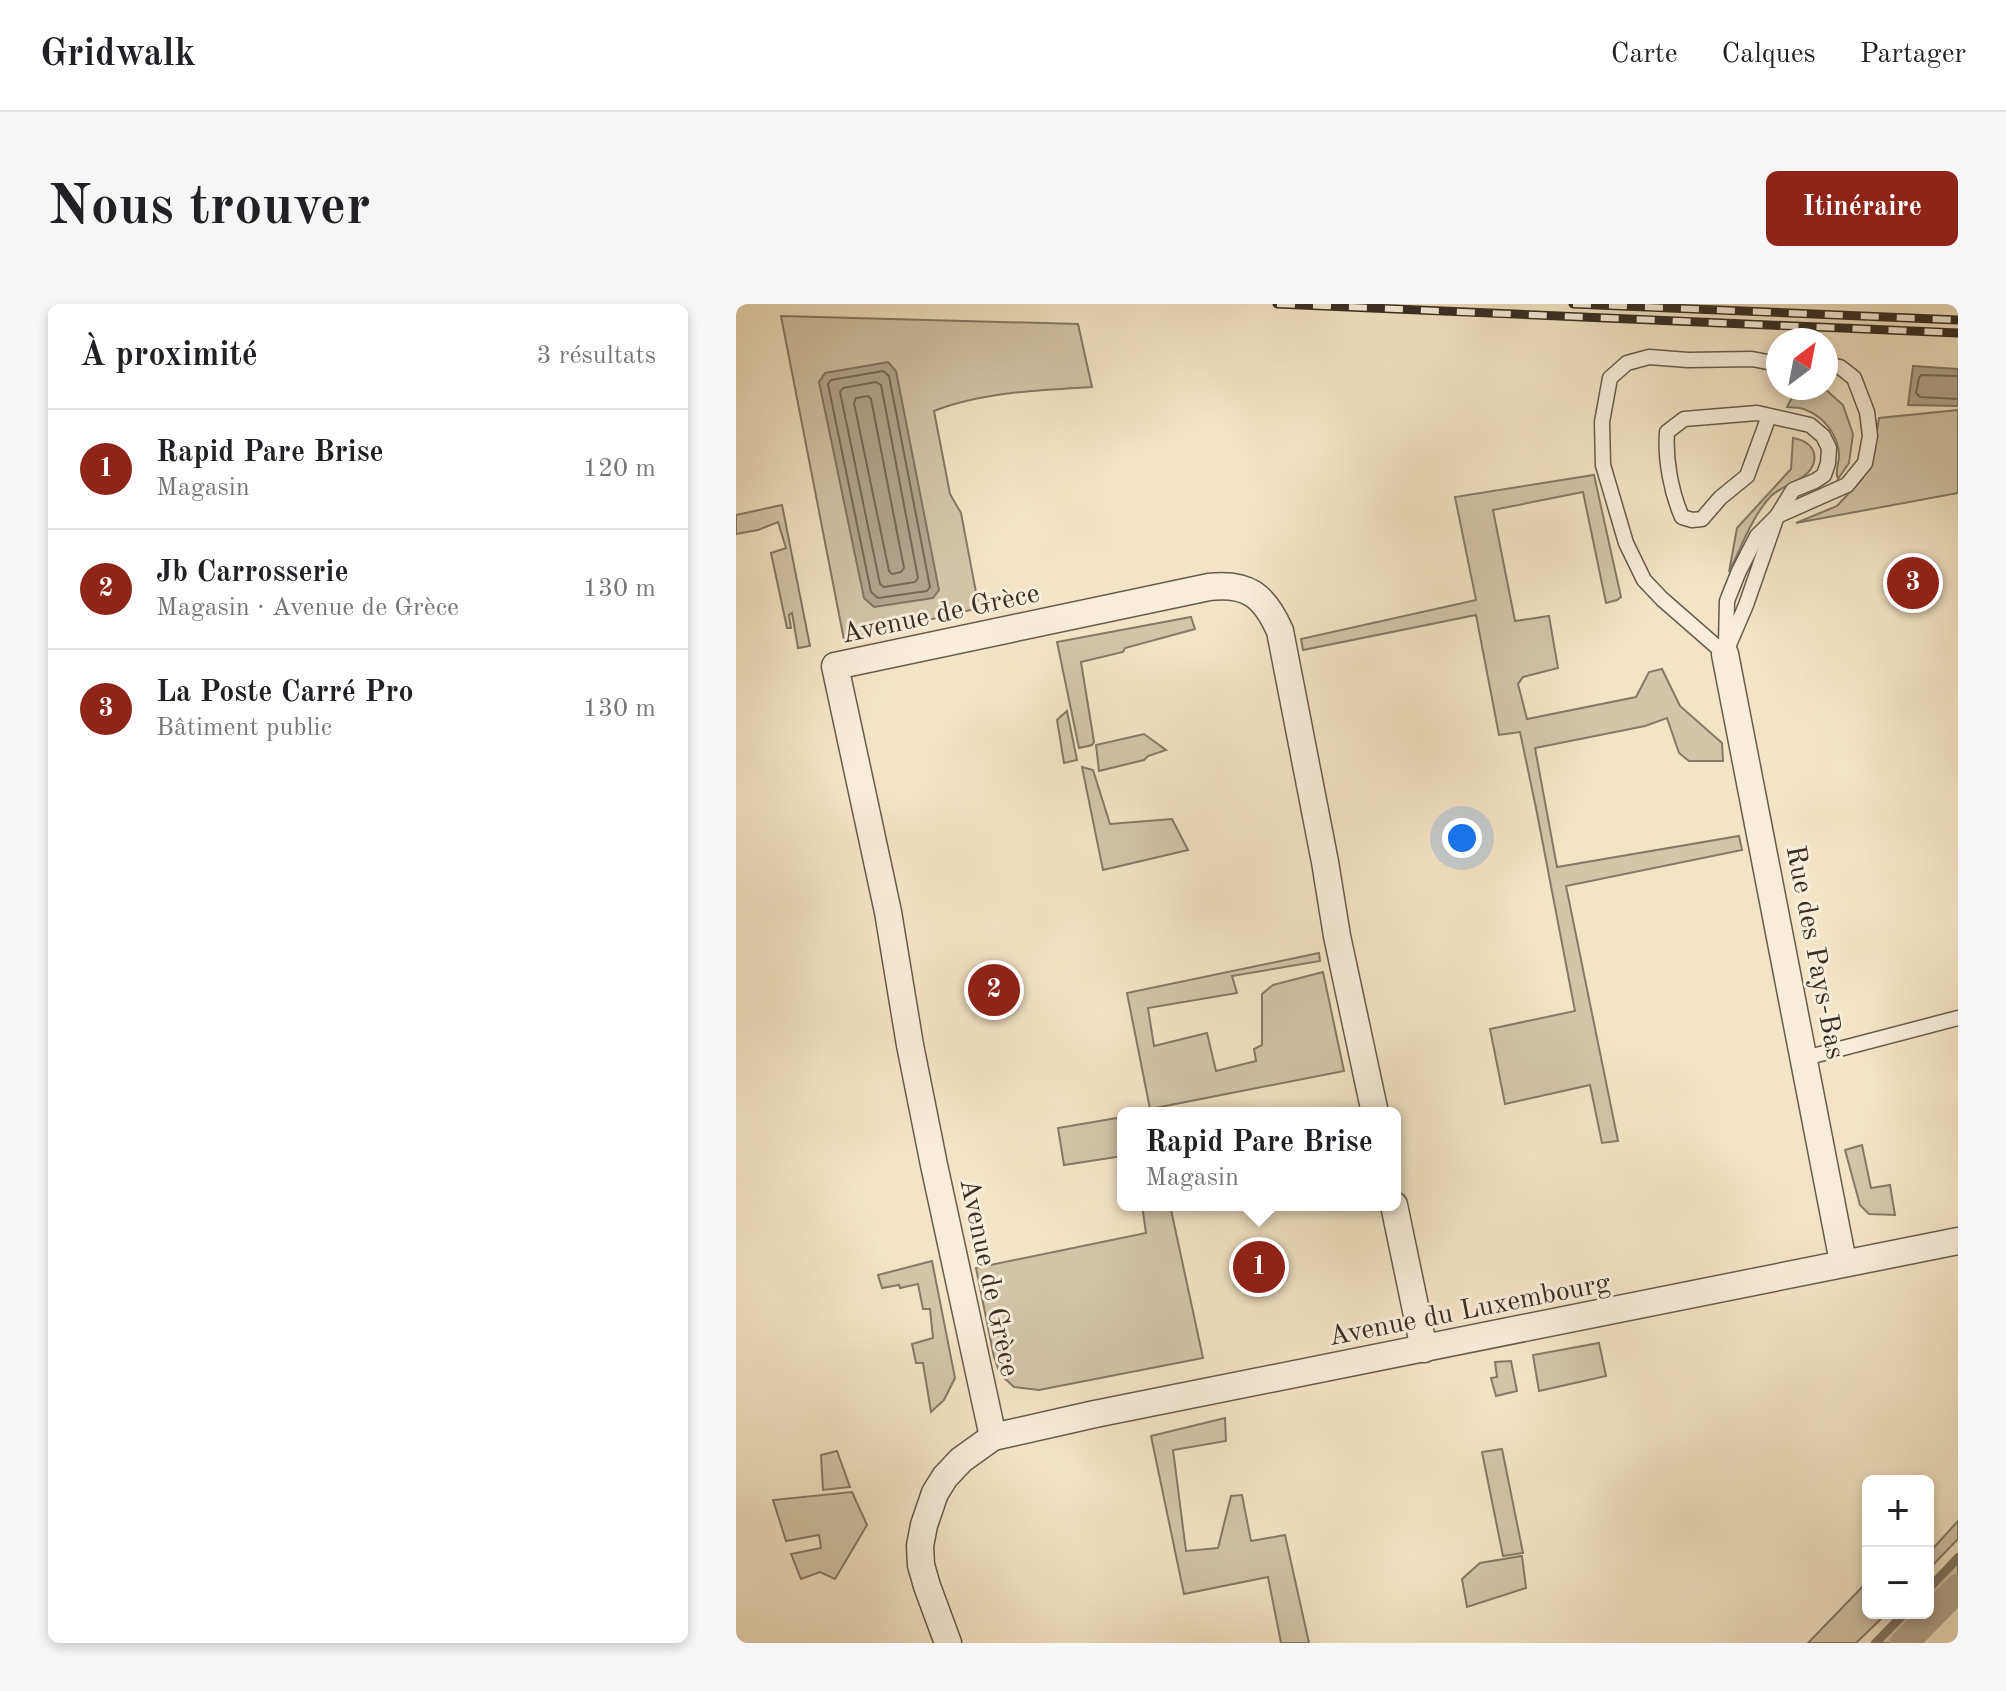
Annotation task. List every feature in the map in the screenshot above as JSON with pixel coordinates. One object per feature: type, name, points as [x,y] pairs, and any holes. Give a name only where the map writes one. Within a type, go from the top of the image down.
[{"type":"street","name":"Avenue de Grèce","points":[[993,1437],[934,1165],[888,912],[835,666],[1209,587],[1228,585],[1252,593],[1264,604],[1280,631],[1340,951],[1374,1107]]},
{"type":"street","name":"Rue des Pays-Bas","points":[[1725,654],[1843,1262]]},
{"type":"street","points":[[1395,1211],[1424,1349]]},
{"type":"street","name":"Avenue du Luxembourg","points":[[993,1437],[1958,1241]]},
{"type":"street","points":[[948,1643],[921,1565],[920,1546],[924,1525],[935,1493],[945,1477],[961,1460],[993,1437]]},
{"type":"lane","points":[[1766,362],[1649,357],[1627,363],[1610,378],[1602,422],[1603,465],[1626,543],[1644,580],[1725,654],[1777,516],[1793,490],[1824,475],[1829,448],[1823,436],[1810,425],[1757,413],[1684,419],[1667,432],[1665,450],[1676,504],[1682,517],[1702,519],[1720,498],[1747,476],[1769,416]]},
{"type":"lane","points":[[1777,516],[1847,485],[1865,463],[1870,436],[1867,412],[1854,378],[1838,367]]},
{"type":"lane","points":[[1805,1058],[1958,1018]]},
{"type":"shaded area","points":[[781,316],[1078,324],[1092,387],[992,396],[934,411],[950,494],[961,513],[979,608],[844,640]]},
{"type":"shaded area","points":[[1791,400],[1837,400],[1843,405],[1853,434],[1849,463],[1838,479],[1838,447],[1829,428],[1813,413],[1787,407]]},
{"type":"shaded area","points":[[1958,410],[1958,493],[1796,523],[1837,506],[1862,479],[1873,453],[1879,418]]},
{"type":"shaded area","points":[[1793,438],[1812,448],[1814,462],[1802,478],[1776,492],[1764,504],[1729,572],[1737,528],[1791,469]]},
{"type":"shaded area","points":[[1594,475],[1621,597],[1617,600],[1606,603],[1583,492],[1493,510],[1515,621],[1549,616],[1558,668],[1523,677],[1518,684],[1527,719],[1636,697],[1649,672],[1662,669],[1680,706],[1722,743],[1723,761],[1689,761],[1679,753],[1667,718],[1645,726],[1535,748],[1557,867],[1739,836],[1742,850],[1566,886],[1618,1141],[1602,1143],[1590,1085],[1505,1104],[1490,1029],[1575,1011],[1520,732],[1499,735],[1476,615],[1303,650],[1301,639],[1476,600],[1455,497]]},
{"type":"shaded area","points":[[782,505],[810,646],[798,648],[792,613],[789,615],[791,628],[787,628],[771,553],[786,548],[778,522],[736,534],[736,515]]},
{"type":"shaded area","points":[[1191,617],[1195,629],[1081,662],[1094,742],[1079,748],[1057,642]]},
{"type":"shaded area","points":[[1067,711],[1077,760],[1064,763],[1057,720]]},
{"type":"shaded area","points":[[1144,734],[1166,750],[1144,760],[1099,771],[1096,745]]},
{"type":"shaded area","points":[[1082,767],[1093,770],[1110,824],[1172,819],[1188,850],[1103,870]]},
{"type":"shaded area","points":[[1319,953],[1320,961],[1232,976],[1237,993],[1148,1008],[1154,1046],[1207,1033],[1216,1071],[1256,1061],[1254,1049],[1262,1045],[1262,994],[1273,985],[1323,972],[1344,1071],[1150,1107],[1127,993]]},
{"type":"shaded area","points":[[1117,1118],[1117,1157],[1064,1165],[1058,1128]]},
{"type":"shaded area","points":[[1862,1145],[1871,1188],[1890,1185],[1895,1215],[1869,1214],[1860,1205],[1845,1150]]},
{"type":"shaded area","points":[[1143,1211],[1171,1211],[1203,1358],[1039,1390],[1014,1387],[1000,1374],[976,1268],[1146,1233]]},
{"type":"shaded area","points":[[932,1261],[955,1378],[944,1400],[931,1412],[923,1363],[916,1363],[912,1344],[933,1338],[930,1309],[923,1309],[918,1284],[882,1288],[878,1275]]},
{"type":"shaded area","points":[[1599,1343],[1606,1376],[1539,1391],[1533,1355]]},
{"type":"shaded area","points":[[1511,1361],[1517,1391],[1496,1396],[1491,1378],[1497,1377],[1495,1362]]},
{"type":"shaded area","points":[[1225,1418],[1226,1441],[1173,1450],[1186,1551],[1218,1548],[1231,1496],[1242,1495],[1251,1541],[1285,1535],[1309,1643],[1281,1643],[1268,1577],[1184,1594],[1151,1436]]},
{"type":"shaded area","points":[[1502,1449],[1523,1553],[1503,1556],[1482,1452]]},
{"type":"shaded area","points":[[837,1451],[850,1487],[823,1490],[821,1455]]},
{"type":"shaded area","points":[[852,1492],[867,1525],[835,1579],[820,1572],[801,1579],[791,1554],[821,1548],[819,1535],[786,1541],[773,1500]]},
{"type":"shaded area","points":[[1958,1521],[1958,1539],[1934,1564],[1934,1547]]},
{"type":"shaded area","points":[[1522,1556],[1526,1588],[1467,1607],[1462,1579],[1480,1563]]},
{"type":"shaded area","points":[[1958,1563],[1958,1579],[1934,1604],[1934,1588]]},
{"type":"shaded area","points":[[1862,1587],[1862,1619],[1881,1619],[1856,1643],[1808,1643]]},
{"type":"shaded area","points":[[1904,1619],[1919,1619],[1895,1643],[1880,1643]]},
{"type":"water","points":[[888,362],[896,371],[939,590],[933,598],[874,607],[864,598],[819,382],[825,373]]},
{"type":"water","points":[[1913,366],[1958,369],[1958,406],[1908,405]]},
{"type":"waterway","points":[[1934,1583],[1958,1557]]},
{"type":"waterway","points":[[1904,1643],[1958,1588]]},
{"type":"waterway","points":[[1875,1643],[1898,1619]]},
{"type":"railway","points":[[1277,304],[1958,333]]},
{"type":"railway","points":[[1573,304],[1958,320]]},
{"type":"place","name":"La Poste Carré Pro","points":[[1913,583]]},
{"type":"place","name":"Jb Carrosserie","points":[[994,990]]},
{"type":"place","name":"Rapid Pare Brise","points":[[1259,1267]]}]
